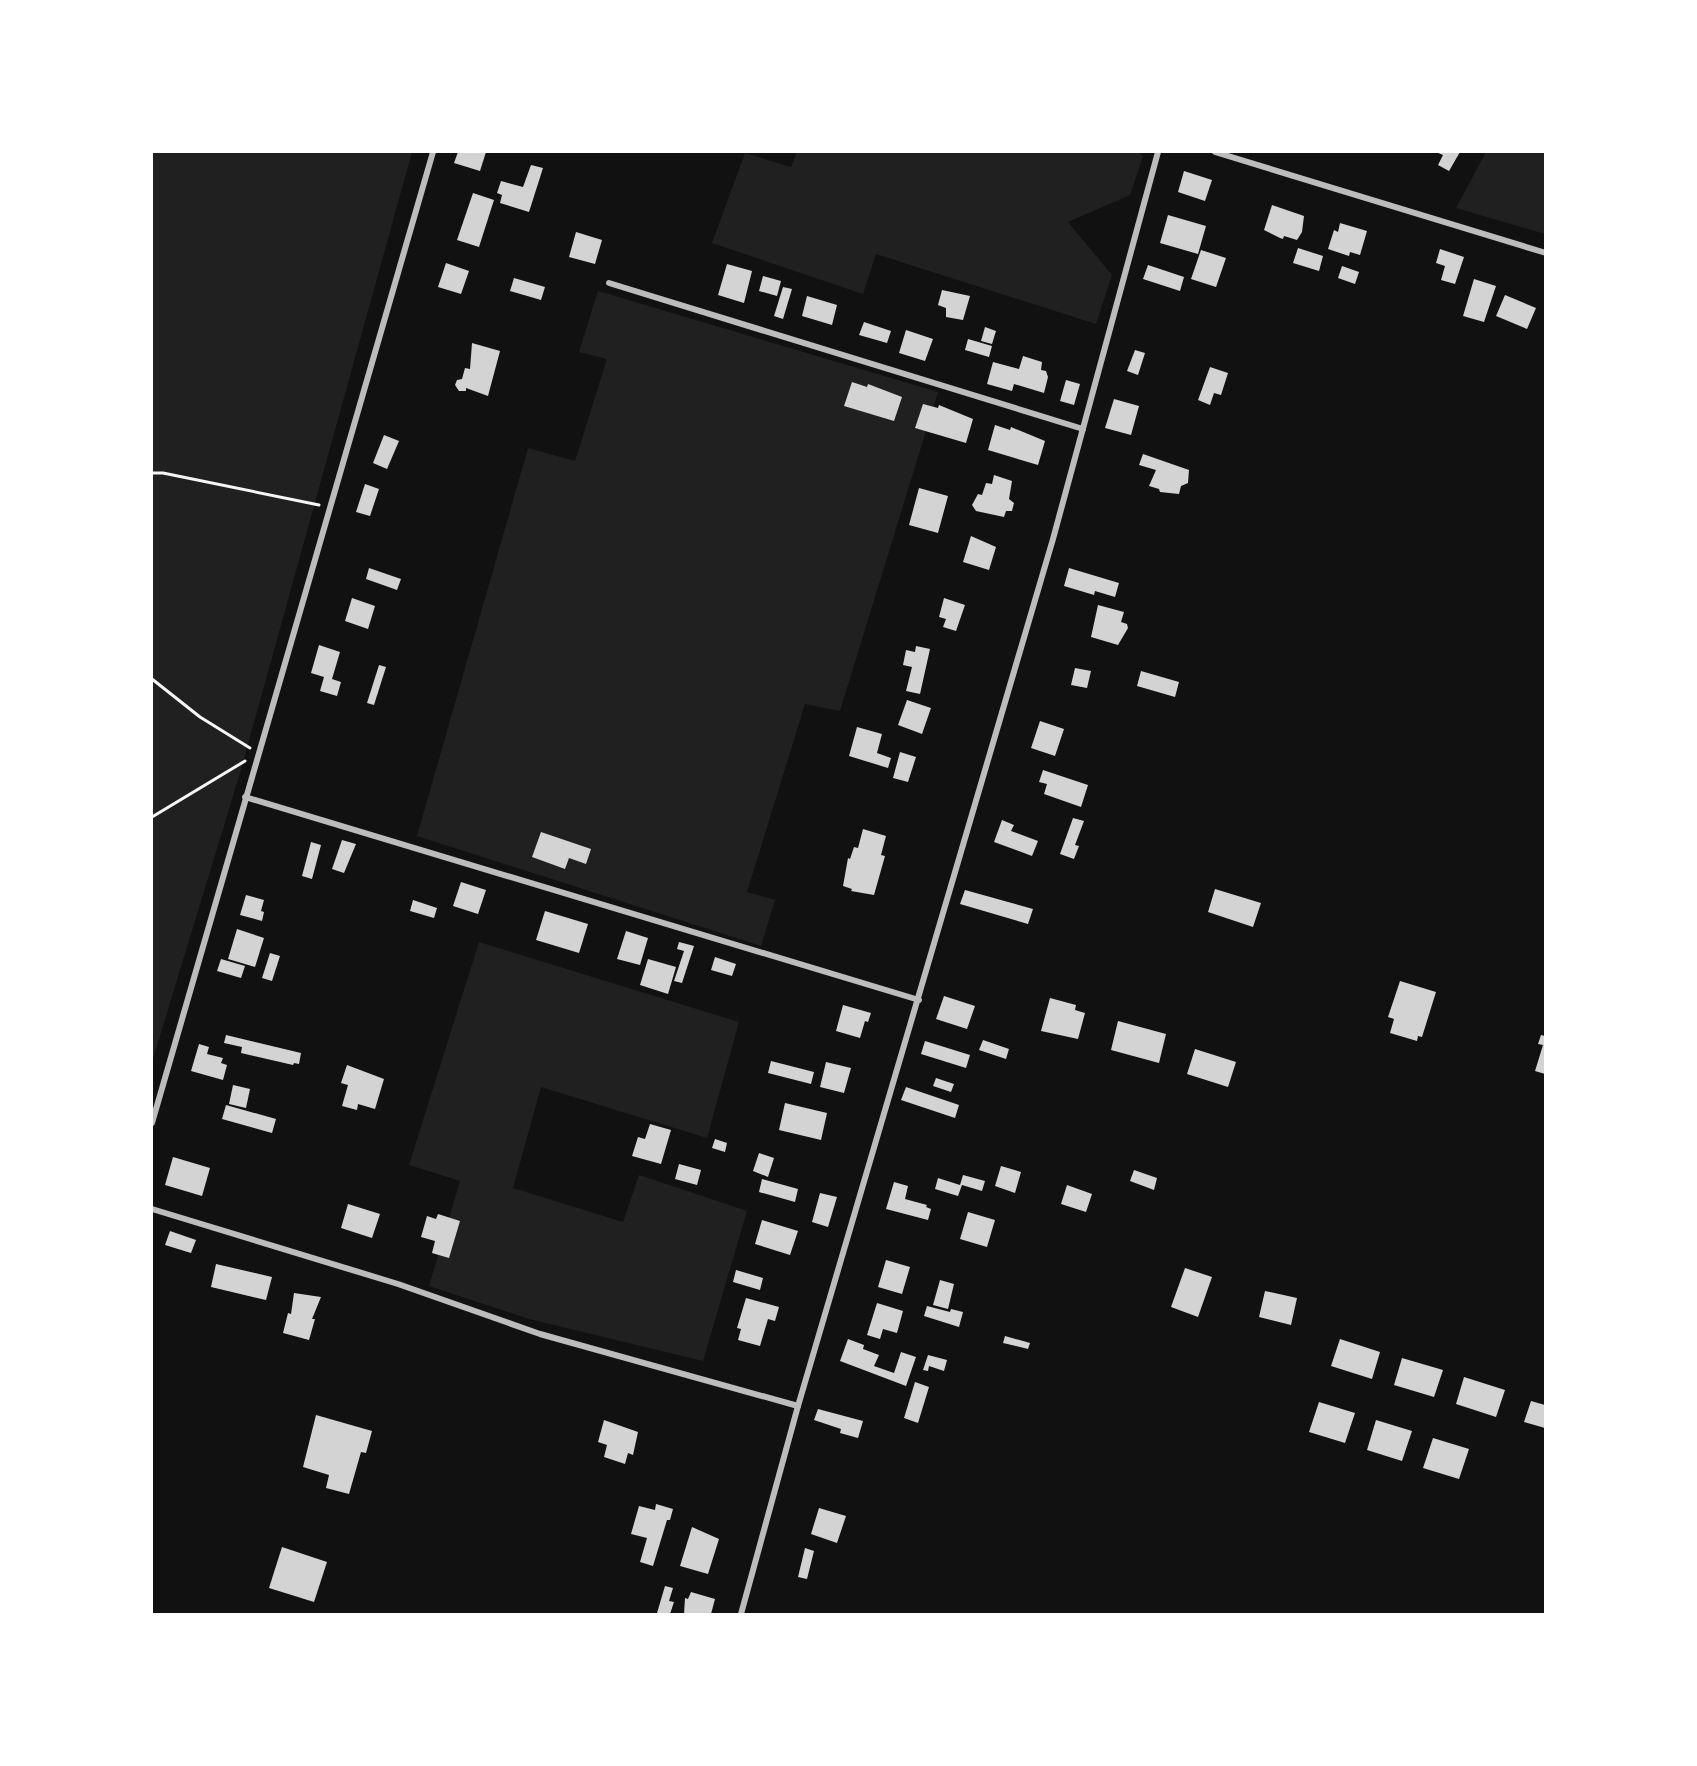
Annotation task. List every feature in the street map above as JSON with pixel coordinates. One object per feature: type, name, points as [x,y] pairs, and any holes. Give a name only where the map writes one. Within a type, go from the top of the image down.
[{"type":"street","points":[[152,1123],[433,152]]},
{"type":"street","points":[[741,1614],[798,1406],[919,1000],[1083,429],[1158,152]]},
{"type":"street","points":[[1215,152],[1545,253]]},
{"type":"street","points":[[609,283],[1083,429]]},
{"type":"street","points":[[245,797],[919,1000]]},
{"type":"street","points":[[152,1209],[398,1284],[540,1334],[798,1406]]},
{"type":"path","points":[[152,473],[163,473],[330,507]]},
{"type":"path","points":[[152,679],[200,717],[258,753],[152,817]]},
{"type":"shaded area","points":[[152,152],[412,152],[240,773],[152,1062]]},
{"type":"shaded area","points":[[797,152],[1138,152],[1143,156],[1130,195],[1068,222],[1112,275],[1096,324],[876,254],[863,294],[712,243],[745,153],[791,167]]},
{"type":"shaded area","points":[[1486,152],[1545,152],[1545,234],[1456,208]]},
{"type":"shaded area","points":[[598,291],[938,392],[840,711],[805,704],[747,892],[775,900],[761,946],[417,836],[528,448],[575,461],[607,359],[579,352]]},
{"type":"shaded area","points":[[479,942],[739,1022],[707,1138],[541,1087],[513,1188],[623,1222],[639,1175],[747,1211],[703,1361],[529,1319],[429,1286],[460,1181],[409,1165]]},
{"type":"building","points":[[458,152],[486,152],[480,171],[454,163]]},
{"type":"building","points":[[1436,152],[1460,152],[1449,171],[1438,165],[1443,155]]},
{"type":"building","points":[[531,165],[543,168],[529,212],[500,203],[502,195],[497,193],[501,181],[523,187]]},
{"type":"building","points":[[1184,171],[1212,180],[1205,201],[1178,192]]},
{"type":"building","points":[[473,193],[494,200],[479,247],[457,240]]},
{"type":"building","points":[[1272,205],[1304,216],[1302,232],[1297,240],[1284,236],[1283,239],[1264,230]]},
{"type":"building","points":[[1168,215],[1206,226],[1198,254],[1160,243]]},
{"type":"building","points":[[1340,223],[1367,231],[1360,255],[1350,252],[1349,256],[1328,249],[1334,230],[1338,232]]},
{"type":"building","points":[[576,232],[602,240],[595,264],[569,257]]},
{"type":"building","points":[[1298,248],[1323,256],[1319,271],[1293,263]]},
{"type":"building","points":[[1440,249],[1464,257],[1455,284],[1441,280],[1445,266],[1436,263]]},
{"type":"building","points":[[1201,250],[1226,258],[1216,287],[1191,279]]},
{"type":"building","points":[[446,263],[469,271],[461,294],[438,287]]},
{"type":"building","points":[[727,264],[752,271],[744,303],[718,295]]},
{"type":"building","points":[[1148,265],[1184,277],[1180,291],[1143,279]]},
{"type":"building","points":[[1342,266],[1359,272],[1355,284],[1338,278]]},
{"type":"building","points":[[763,276],[781,281],[777,296],[759,291]]},
{"type":"building","points":[[514,278],[545,287],[541,300],[510,291]]},
{"type":"building","points":[[1474,279],[1496,286],[1484,322],[1463,316]]},
{"type":"building","points":[[783,287],[792,289],[783,319],[774,316]]},
{"type":"building","points":[[942,290],[970,296],[963,320],[946,317],[946,308],[938,305]]},
{"type":"building","points":[[1505,295],[1536,308],[1527,329],[1496,316]]},
{"type":"building","points":[[807,296],[837,305],[832,325],[802,316]]},
{"type":"building","points":[[864,322],[891,331],[887,343],[859,335]]},
{"type":"building","points":[[985,327],[996,331],[992,344],[981,341]]},
{"type":"building","points":[[906,330],[933,339],[925,361],[899,353]]},
{"type":"building","points":[[968,339],[992,346],[989,357],[965,350]]},
{"type":"building","points":[[472,343],[500,351],[488,396],[466,388],[466,391],[459,391],[455,385],[457,380],[462,379],[465,368],[470,369]]},
{"type":"building","points":[[1135,350],[1145,353],[1138,375],[1127,371]]},
{"type":"building","points":[[1023,356],[1042,362],[1041,370],[1046,371],[1048,377],[1044,393],[1014,384],[1012,391],[987,384],[993,362],[1019,369]]},
{"type":"building","points":[[1210,367],[1228,373],[1221,395],[1214,393],[1210,405],[1198,400]]},
{"type":"building","points":[[1066,380],[1080,384],[1074,405],[1060,401]]},
{"type":"building","points":[[852,382],[867,387],[868,384],[902,397],[894,421],[844,406]]},
{"type":"building","points":[[1114,399],[1139,406],[1131,435],[1105,428]]},
{"type":"building","points":[[923,404],[938,408],[939,405],[973,419],[966,443],[915,428]]},
{"type":"building","points":[[995,425],[1010,430],[1011,427],[1045,441],[1038,465],[988,450]]},
{"type":"building","points":[[384,435],[399,441],[387,469],[373,463]]},
{"type":"building","points":[[1143,454],[1189,470],[1188,483],[1181,486],[1179,494],[1160,492],[1159,489],[1149,486],[1156,470],[1139,465]]},
{"type":"building","points":[[994,475],[1012,481],[1009,499],[1014,503],[1012,511],[1006,511],[1004,517],[976,511],[972,505],[978,494],[982,495],[986,483],[992,484]]},
{"type":"building","points":[[365,484],[379,489],[370,516],[356,512]]},
{"type":"building","points":[[919,488],[948,496],[938,533],[909,525]]},
{"type":"building","points":[[971,536],[996,547],[989,570],[963,562]]},
{"type":"building","points":[[369,568],[401,579],[397,590],[366,579]]},
{"type":"building","points":[[1069,568],[1119,583],[1115,597],[1095,591],[1094,595],[1064,586]]},
{"type":"building","points":[[352,598],[375,606],[368,629],[345,621]]},
{"type":"building","points":[[944,598],[965,605],[956,631],[943,627],[946,619],[939,617]]},
{"type":"building","points":[[1098,605],[1124,612],[1121,622],[1127,624],[1128,628],[1118,645],[1091,637]]},
{"type":"building","points":[[319,645],[340,652],[332,679],[341,682],[337,696],[320,691],[324,677],[311,673]]},
{"type":"building","points":[[916,646],[930,649],[920,694],[906,691],[912,667],[903,665],[906,650],[915,652]]},
{"type":"building","points":[[379,665],[386,667],[374,705],[367,703]]},
{"type":"building","points":[[1075,668],[1091,671],[1087,688],[1071,685]]},
{"type":"building","points":[[1141,671],[1179,682],[1175,697],[1137,686]]},
{"type":"building","points":[[907,700],[931,708],[922,734],[898,725]]},
{"type":"building","points":[[1040,721],[1064,729],[1055,756],[1031,748]]},
{"type":"building","points":[[857,727],[882,734],[877,753],[891,758],[888,768],[849,756]]},
{"type":"building","points":[[900,752],[916,757],[908,782],[893,778]]},
{"type":"building","points":[[1043,770],[1088,785],[1081,807],[1044,794],[1047,784],[1039,782]]},
{"type":"building","points":[[1073,818],[1084,821],[1075,845],[1079,846],[1074,859],[1060,854]]},
{"type":"building","points":[[1002,820],[1014,825],[1011,831],[1038,841],[1032,856],[994,842]]},
{"type":"building","points":[[863,829],[886,836],[881,855],[885,856],[874,895],[851,891],[852,889],[843,886],[848,858],[850,859],[854,847],[858,848]]},
{"type":"building","points":[[541,832],[591,849],[586,864],[569,858],[565,869],[532,857]]},
{"type":"building","points":[[342,840],[356,844],[344,873],[332,869]]},
{"type":"building","points":[[311,842],[321,845],[312,879],[302,876]]},
{"type":"building","points":[[461,882],[486,890],[478,914],[453,906]]},
{"type":"building","points":[[1215,889],[1261,903],[1253,927],[1208,912]]},
{"type":"building","points":[[965,890],[1033,909],[1028,924],[960,904]]},
{"type":"building","points":[[246,895],[264,900],[261,911],[264,912],[262,921],[240,915]]},
{"type":"building","points":[[413,900],[437,908],[434,918],[410,911]]},
{"type":"building","points":[[545,911],[588,924],[579,953],[536,940]]},
{"type":"building","points":[[237,929],[264,938],[255,967],[228,959]]},
{"type":"building","points":[[626,931],[648,938],[640,965],[617,959]]},
{"type":"building","points":[[679,942],[694,946],[682,983],[674,981],[684,951],[677,949]]},
{"type":"building","points":[[270,953],[280,956],[272,981],[262,978]]},
{"type":"building","points":[[715,957],[736,964],[732,976],[711,970]]},
{"type":"building","points":[[221,959],[245,966],[241,978],[217,971]]},
{"type":"building","points":[[648,959],[676,967],[668,994],[640,985]]},
{"type":"building","points":[[1400,981],[1436,992],[1422,1037],[1418,1036],[1417,1041],[1390,1033],[1394,1019],[1388,1017]]},
{"type":"building","points":[[944,996],[975,1006],[967,1029],[936,1019]]},
{"type":"building","points":[[1050,998],[1076,1005],[1075,1010],[1085,1013],[1078,1039],[1041,1031]]},
{"type":"building","points":[[843,1005],[871,1013],[868,1022],[865,1021],[860,1038],[836,1031]]},
{"type":"building","points":[[1118,1021],[1166,1034],[1159,1063],[1111,1050]]},
{"type":"building","points":[[226,1035],[301,1053],[299,1064],[294,1063],[293,1065],[241,1053],[242,1047],[224,1043]]},
{"type":"building","points":[[1541,1035],[1545,1036],[1545,1074],[1535,1071],[1543,1045],[1538,1044]]},
{"type":"building","points":[[983,1040],[1009,1049],[1006,1059],[979,1050]]},
{"type":"building","points":[[925,1041],[970,1055],[966,1068],[921,1054]]},
{"type":"building","points":[[199,1044],[209,1047],[207,1054],[223,1058],[221,1063],[227,1065],[223,1080],[191,1071]]},
{"type":"building","points":[[1195,1049],[1236,1062],[1228,1087],[1187,1074]]},
{"type":"building","points":[[771,1061],[814,1072],[811,1084],[768,1073]]},
{"type":"building","points":[[826,1062],[851,1068],[844,1093],[820,1087]]},
{"type":"building","points":[[347,1065],[384,1079],[375,1109],[358,1104],[357,1110],[342,1106],[348,1085],[341,1083]]},
{"type":"building","points":[[936,1078],[954,1084],[951,1092],[933,1086]]},
{"type":"building","points":[[233,1085],[250,1089],[246,1108],[229,1104]]},
{"type":"building","points":[[906,1087],[959,1105],[955,1118],[901,1100]]},
{"type":"building","points":[[785,1103],[827,1113],[821,1140],[779,1130]]},
{"type":"building","points":[[226,1105],[276,1119],[272,1133],[222,1119]]},
{"type":"building","points":[[650,1124],[671,1130],[661,1164],[632,1156],[638,1137],[645,1139]]},
{"type":"building","points":[[715,1139],[727,1143],[725,1152],[712,1148]]},
{"type":"building","points":[[759,1153],[774,1158],[768,1177],[753,1171]]},
{"type":"building","points":[[173,1157],[210,1168],[202,1196],[165,1185]]},
{"type":"building","points":[[679,1164],[701,1170],[697,1185],[675,1179]]},
{"type":"building","points":[[1001,1166],[1021,1172],[1015,1193],[995,1186]]},
{"type":"building","points":[[1134,1170],[1157,1178],[1154,1190],[1130,1181]]},
{"type":"building","points":[[963,1175],[985,1181],[982,1191],[962,1185],[958,1196],[935,1189],[938,1178],[960,1185]]},
{"type":"building","points":[[762,1179],[798,1189],[795,1202],[759,1192]]},
{"type":"building","points":[[894,1182],[908,1186],[905,1199],[927,1205],[926,1207],[931,1209],[928,1220],[886,1209]]},
{"type":"building","points":[[1067,1185],[1092,1194],[1086,1212],[1061,1204]]},
{"type":"building","points":[[820,1193],[837,1197],[828,1227],[812,1222]]},
{"type":"building","points":[[348,1204],[380,1214],[372,1238],[341,1228]]},
{"type":"building","points":[[968,1212],[995,1220],[987,1247],[960,1239]]},
{"type":"building","points":[[438,1214],[460,1221],[449,1258],[432,1253],[435,1241],[421,1237],[427,1216],[436,1219]]},
{"type":"building","points":[[762,1220],[798,1231],[790,1255],[755,1244]]},
{"type":"building","points":[[170,1231],[196,1240],[191,1253],[165,1245]]},
{"type":"building","points":[[886,1260],[910,1267],[902,1294],[878,1287]]},
{"type":"building","points":[[216,1264],[272,1277],[266,1300],[211,1287]]},
{"type":"building","points":[[1185,1268],[1212,1277],[1198,1317],[1171,1307]]},
{"type":"building","points":[[736,1270],[763,1278],[760,1290],[733,1282]]},
{"type":"building","points":[[940,1280],[954,1284],[948,1309],[933,1305]]},
{"type":"building","points":[[1265,1291],[1297,1298],[1291,1325],[1259,1317]]},
{"type":"building","points":[[294,1293],[321,1297],[312,1319],[315,1319],[309,1340],[283,1333],[288,1313],[291,1314]]},
{"type":"building","points":[[746,1298],[779,1307],[775,1321],[768,1319],[760,1346],[738,1340],[741,1329],[737,1328]]},
{"type":"building","points":[[877,1303],[903,1311],[897,1333],[883,1329],[880,1339],[867,1335]]},
{"type":"building","points":[[927,1306],[950,1312],[951,1309],[963,1312],[959,1327],[924,1316]]},
{"type":"building","points":[[1005,1336],[1030,1343],[1028,1349],[1003,1343]]},
{"type":"building","points":[[848,1339],[864,1345],[863,1349],[879,1355],[874,1366],[894,1373],[901,1352],[916,1357],[906,1386],[840,1361]]},
{"type":"building","points":[[1340,1339],[1380,1352],[1372,1379],[1331,1366]]},
{"type":"building","points":[[928,1355],[947,1360],[944,1371],[929,1366],[928,1371],[923,1370]]},
{"type":"building","points":[[1402,1358],[1443,1370],[1434,1397],[1394,1385]]},
{"type":"building","points":[[1464,1377],[1505,1390],[1496,1417],[1456,1404]]},
{"type":"building","points":[[915,1382],[929,1387],[918,1423],[904,1418]]},
{"type":"building","points":[[1531,1401],[1545,1405],[1545,1428],[1524,1422]]},
{"type":"building","points":[[1319,1402],[1355,1413],[1345,1443],[1309,1432]]},
{"type":"building","points":[[818,1409],[863,1421],[858,1438],[840,1433],[841,1429],[814,1420]]},
{"type":"building","points":[[316,1415],[372,1431],[366,1453],[361,1452],[349,1494],[326,1488],[329,1475],[303,1467]]},
{"type":"building","points":[[604,1420],[638,1432],[633,1455],[628,1453],[625,1464],[604,1457],[607,1445],[598,1442]]},
{"type":"building","points":[[1376,1420],[1412,1431],[1402,1461],[1367,1450]]},
{"type":"building","points":[[1433,1438],[1469,1449],[1459,1479],[1423,1468]]},
{"type":"building","points":[[656,1504],[673,1509],[670,1520],[667,1520],[653,1566],[640,1562],[647,1538],[631,1534],[639,1506],[655,1510]]},
{"type":"building","points":[[819,1508],[846,1516],[837,1543],[811,1534]]},
{"type":"building","points":[[692,1527],[719,1539],[708,1574],[680,1566]]},
{"type":"building","points":[[282,1547],[327,1562],[314,1602],[269,1588]]},
{"type":"building","points":[[805,1548],[814,1551],[807,1579],[798,1577]]},
{"type":"building","points":[[665,1586],[673,1588],[669,1601],[674,1602],[670,1614],[657,1613]]},
{"type":"building","points":[[691,1592],[715,1599],[711,1614],[684,1614],[685,1598],[688,1599]]}]
